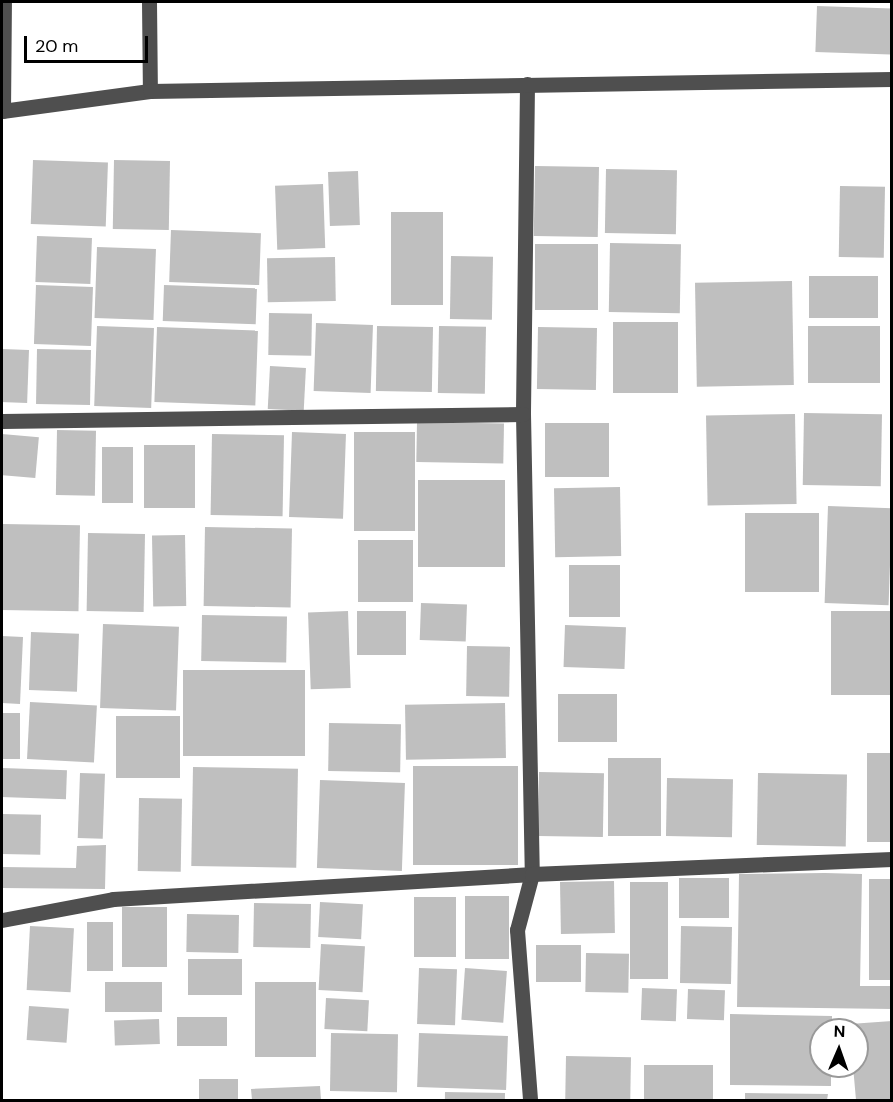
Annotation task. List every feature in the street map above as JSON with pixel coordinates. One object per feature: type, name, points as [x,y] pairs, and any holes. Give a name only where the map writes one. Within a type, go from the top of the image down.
[{"type":"street","points":[[4,2],[2,111],[150,91],[891,79]]},
{"type":"street","points":[[149,2],[150,91]]},
{"type":"street","points":[[527,84],[523,414],[532,874],[517,930],[530,1101]]},
{"type":"street","points":[[2,421],[523,414]]},
{"type":"street","points":[[2,920],[114,899],[532,874],[891,859]]},
{"type":"building","points":[[817,6],[892,9],[890,55],[815,52]]},
{"type":"building","points":[[33,160],[108,163],[106,227],[31,224]]},
{"type":"building","points":[[114,160],[170,161],[169,230],[113,229]]},
{"type":"building","points":[[535,166],[599,167],[598,237],[534,236]]},
{"type":"building","points":[[606,169],[677,170],[676,234],[605,233]]},
{"type":"building","points":[[358,171],[360,225],[330,226],[328,172]]},
{"type":"building","points":[[323,184],[325,248],[277,250],[275,186]]},
{"type":"building","points":[[840,186],[885,187],[884,258],[839,257]]},
{"type":"building","points":[[391,212],[443,212],[443,305],[391,305]]},
{"type":"building","points":[[171,230],[261,233],[259,285],[169,282]]},
{"type":"building","points":[[37,236],[92,238],[90,284],[35,282]]},
{"type":"building","points":[[610,243],[681,244],[680,313],[609,312]]},
{"type":"building","points":[[535,244],[598,244],[598,310],[535,310]]},
{"type":"building","points":[[97,247],[156,249],[153,320],[95,318]]},
{"type":"building","points":[[451,256],[493,257],[492,320],[450,319]]},
{"type":"building","points":[[335,257],[336,301],[268,302],[267,258]]},
{"type":"building","points":[[809,276],[878,276],[878,318],[809,318]]},
{"type":"building","points":[[792,281],[794,385],[697,387],[695,283]]},
{"type":"building","points":[[36,285],[93,287],[91,346],[34,344]]},
{"type":"building","points":[[164,285],[257,288],[256,324],[163,321]]},
{"type":"building","points":[[269,313],[312,314],[311,356],[268,355]]},
{"type":"building","points":[[613,322],[678,322],[678,393],[613,393]]},
{"type":"building","points":[[316,323],[373,325],[371,393],[314,391]]},
{"type":"building","points":[[97,326],[154,328],[151,408],[94,406]]},
{"type":"building","points":[[377,326],[433,327],[432,392],[376,391]]},
{"type":"building","points":[[439,326],[486,327],[485,394],[438,393]]},
{"type":"building","points":[[808,326],[880,326],[880,383],[808,383]]},
{"type":"building","points":[[157,327],[258,331],[255,405],[154,402]]},
{"type":"building","points":[[538,327],[597,328],[596,390],[537,389]]},
{"type":"building","points":[[2,349],[29,350],[27,403],[2,402]]},
{"type":"building","points":[[37,349],[91,350],[90,405],[36,404]]},
{"type":"building","points":[[270,366],[306,368],[304,411],[268,409]]},
{"type":"building","points":[[804,413],[882,414],[881,486],[803,485]]},
{"type":"building","points":[[795,414],[797,504],[708,506],[706,416]]},
{"type":"building","points":[[417,422],[504,424],[503,464],[416,462]]},
{"type":"building","points":[[545,423],[609,423],[609,477],[545,477]]},
{"type":"building","points":[[57,430],[96,431],[95,496],[56,495]]},
{"type":"building","points":[[292,432],[346,434],[343,519],[289,517]]},
{"type":"building","points":[[354,432],[415,432],[415,531],[354,531]]},
{"type":"building","points":[[2,434],[39,437],[35,478],[2,475]]},
{"type":"building","points":[[212,434],[284,435],[283,516],[211,515]]},
{"type":"building","points":[[144,445],[195,445],[195,508],[144,508]]},
{"type":"building","points":[[102,447],[133,447],[133,503],[102,503]]},
{"type":"building","points":[[418,480],[505,480],[505,567],[418,567]]},
{"type":"building","points":[[620,487],[621,556],[555,557],[554,488]]},
{"type":"building","points":[[828,506],[892,508],[889,605],[825,603]]},
{"type":"building","points":[[745,513],[819,513],[819,592],[745,592]]},
{"type":"building","points":[[2,524],[80,525],[78,611],[2,610]]},
{"type":"building","points":[[205,527],[292,529],[291,608],[204,606]]},
{"type":"building","points":[[88,533],[145,534],[144,612],[87,611]]},
{"type":"building","points":[[185,535],[186,606],[153,607],[152,536]]},
{"type":"building","points":[[358,540],[413,540],[413,602],[358,602]]},
{"type":"building","points":[[569,565],[620,565],[620,617],[569,617]]},
{"type":"building","points":[[421,603],[467,605],[466,642],[420,640]]},
{"type":"building","points":[[348,611],[351,688],[311,689],[308,612]]},
{"type":"building","points":[[357,611],[406,611],[406,655],[357,655]]},
{"type":"building","points":[[831,611],[892,611],[892,695],[831,695]]},
{"type":"building","points":[[202,615],[287,616],[286,662],[201,661]]},
{"type":"building","points":[[103,624],[179,627],[176,711],[100,708]]},
{"type":"building","points":[[565,625],[626,627],[624,669],[564,667]]},
{"type":"building","points":[[31,632],[79,634],[77,692],[29,690]]},
{"type":"building","points":[[2,636],[23,637],[20,704],[2,703]]},
{"type":"building","points":[[467,646],[510,647],[509,697],[466,696]]},
{"type":"building","points":[[183,670],[305,670],[305,756],[183,756]]},
{"type":"building","points":[[558,694],[617,694],[617,742],[558,742]]},
{"type":"building","points":[[30,702],[97,706],[94,762],[27,759]]},
{"type":"building","points":[[505,703],[506,758],[406,760],[405,705]]},
{"type":"building","points":[[2,713],[20,713],[20,759],[2,759]]},
{"type":"building","points":[[116,716],[180,716],[180,778],[116,778]]},
{"type":"building","points":[[329,723],[401,724],[400,772],[328,771]]},
{"type":"building","points":[[867,753],[892,753],[892,842],[867,842]]},
{"type":"building","points":[[608,758],[661,758],[661,836],[608,836]]},
{"type":"building","points":[[413,766],[518,766],[518,865],[413,865]]},
{"type":"building","points":[[193,767],[298,769],[296,868],[191,866]]},
{"type":"building","points":[[2,768],[67,770],[66,799],[2,797]]},
{"type":"building","points":[[539,772],[604,773],[603,837],[538,836]]},
{"type":"building","points":[[80,773],[105,774],[103,839],[78,838]]},
{"type":"building","points":[[758,773],[847,775],[846,847],[757,845]]},
{"type":"building","points":[[667,778],[733,779],[732,837],[666,836]]},
{"type":"building","points":[[320,780],[405,783],[402,871],[317,868]]},
{"type":"building","points":[[139,798],[182,799],[181,872],[138,871]]},
{"type":"building","points":[[2,814],[41,815],[40,855],[2,854]]},
{"type":"building","points":[[106,845],[105,889],[2,888],[2,867],[76,868],[77,846]]},
{"type":"building","points":[[739,874],[862,874],[860,986],[892,986],[892,1009],[737,1007]]},
{"type":"building","points":[[679,878],[729,878],[729,918],[679,918]]},
{"type":"building","points":[[869,879],[892,879],[892,980],[869,980]]},
{"type":"building","points":[[614,881],[615,933],[561,934],[560,882]]},
{"type":"building","points":[[630,882],[668,882],[668,979],[630,979]]},
{"type":"building","points":[[465,896],[509,896],[509,959],[465,959]]},
{"type":"building","points":[[414,897],[456,897],[456,957],[414,957]]},
{"type":"building","points":[[320,902],[363,904],[361,939],[318,937]]},
{"type":"building","points":[[254,903],[311,904],[310,948],[253,947]]},
{"type":"building","points":[[122,907],[167,907],[167,967],[122,967]]},
{"type":"building","points":[[187,914],[239,915],[238,953],[186,952]]},
{"type":"building","points":[[87,922],[113,922],[113,971],[87,971]]},
{"type":"building","points":[[30,926],[74,928],[71,992],[27,990]]},
{"type":"building","points":[[681,926],[732,927],[731,984],[680,983]]},
{"type":"building","points":[[321,944],[365,946],[363,992],[319,990]]},
{"type":"building","points":[[536,945],[581,945],[581,982],[536,982]]},
{"type":"building","points":[[586,953],[629,954],[628,993],[585,992]]},
{"type":"building","points":[[188,959],[242,959],[242,995],[188,995]]},
{"type":"building","points":[[419,968],[457,969],[455,1025],[417,1024]]},
{"type":"building","points":[[465,968],[507,971],[503,1023],[461,1020]]},
{"type":"building","points":[[105,982],[162,982],[162,1012],[105,1012]]},
{"type":"building","points":[[255,982],[316,982],[316,1057],[255,1057]]},
{"type":"building","points":[[642,988],[677,989],[676,1021],[641,1020]]},
{"type":"building","points":[[688,989],[725,990],[724,1020],[687,1019]]},
{"type":"building","points":[[326,998],[369,1000],[367,1031],[324,1029]]},
{"type":"building","points":[[29,1006],[69,1009],[67,1043],[27,1040]]},
{"type":"building","points":[[730,1014],[832,1016],[832,1018],[809,1018],[809,1078],[831,1078],[831,1086],[730,1085]]},
{"type":"building","points":[[177,1017],[227,1017],[227,1046],[177,1046]]},
{"type":"building","points":[[159,1019],[160,1044],[115,1046],[114,1021]]},
{"type":"building","points":[[892,1021],[892,1100],[856,1100],[854,1078],[869,1078],[869,1023]]},
{"type":"building","points":[[331,1033],[398,1034],[397,1092],[330,1091]]},
{"type":"building","points":[[419,1033],[508,1036],[506,1090],[417,1087]]},
{"type":"building","points":[[566,1056],[631,1057],[630,1100],[565,1100]]},
{"type":"building","points":[[644,1065],[713,1065],[713,1100],[644,1100]]},
{"type":"building","points":[[199,1079],[238,1079],[238,1100],[199,1100]]},
{"type":"building","points":[[320,1086],[321,1100],[252,1100],[251,1089]]},
{"type":"building","points":[[445,1092],[505,1093],[505,1100],[445,1100]]},
{"type":"building","points":[[745,1093],[828,1094],[827,1100],[745,1100]]}]
